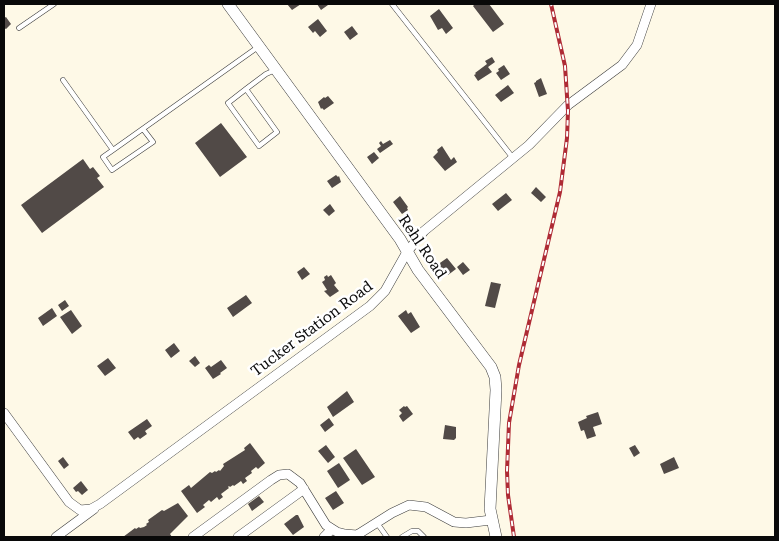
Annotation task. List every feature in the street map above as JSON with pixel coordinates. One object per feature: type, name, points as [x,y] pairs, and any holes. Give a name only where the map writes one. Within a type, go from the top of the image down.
[{"type":"street","name":"Rehl Road","points":[[228,4],[400,239],[418,270],[491,367],[495,377],[496,390],[489,494],[491,520],[496,537]]},
{"type":"street","name":"Tucker Station Road","points":[[56,537],[370,306],[385,291],[407,252],[424,231],[529,145],[568,105],[629,58],[637,45],[651,4]]},
{"type":"street","points":[[4,413],[69,502],[80,510],[96,507]]},
{"type":"street","points":[[194,537],[206,534],[279,476],[288,474],[295,478],[304,489],[326,525],[345,534],[357,535],[392,513],[409,505],[426,507],[454,522],[466,523],[491,520]]},
{"type":"street","points":[[238,537],[304,489]]},
{"type":"street","points":[[324,537],[332,529]]},
{"type":"lane","points":[[19,28],[54,4]]},
{"type":"lane","points":[[392,4],[513,158]]},
{"type":"lane","points":[[143,129],[153,142],[112,170],[104,157],[113,150],[259,46]]},
{"type":"lane","points":[[246,89],[277,132],[259,146],[228,103],[246,89],[266,74],[276,69]]},
{"type":"lane","points":[[63,80],[113,150]]},
{"type":"lane","points":[[376,523],[386,537]]},
{"type":"lane","points":[[402,537],[412,531],[418,531],[424,537]]},
{"type":"building","points":[[287,4],[301,4],[292,10]]},
{"type":"building","points":[[317,4],[327,4],[328,5],[321,10]]},
{"type":"building","points":[[475,4],[489,4],[504,24],[493,32],[473,6]]},
{"type":"building","points":[[439,9],[453,28],[446,34],[442,28],[438,30],[430,16]]},
{"type":"building","points":[[6,17],[11,24],[6,29],[4,28],[4,18]]},
{"type":"building","points":[[318,19],[327,31],[320,37],[308,27]]},
{"type":"building","points":[[352,26],[358,34],[350,40],[344,32]]},
{"type":"building","points":[[492,57],[495,62],[488,67],[492,72],[478,81],[474,75],[475,73],[487,64],[485,61]]},
{"type":"building","points":[[504,65],[510,74],[501,80],[496,73]]},
{"type":"building","points":[[541,78],[547,94],[539,97],[534,83]]},
{"type":"building","points":[[508,85],[514,93],[501,102],[495,95]]},
{"type":"building","points":[[328,96],[334,103],[324,110],[321,109],[318,102]]},
{"type":"building","points":[[221,123],[247,157],[220,177],[195,143]]},
{"type":"building","points":[[390,140],[393,144],[380,153],[377,149],[381,146],[379,143],[381,141],[383,144]]},
{"type":"building","points":[[442,146],[451,160],[454,157],[457,162],[445,171],[433,157]]},
{"type":"building","points":[[374,152],[379,158],[372,164],[367,157]]},
{"type":"building","points":[[83,159],[90,169],[93,167],[100,176],[97,178],[104,187],[42,233],[21,205]]},
{"type":"building","points":[[336,175],[339,176],[341,182],[332,188],[327,181]]},
{"type":"building","points":[[536,187],[546,197],[541,202],[531,193]]},
{"type":"building","points":[[506,193],[512,200],[498,211],[492,204]]},
{"type":"building","points":[[400,196],[408,207],[408,210],[402,214],[393,202]]},
{"type":"building","points":[[330,204],[335,211],[329,216],[323,210]]},
{"type":"building","points":[[447,258],[456,269],[448,275],[446,272],[444,273],[437,269],[439,268],[437,265]]},
{"type":"building","points":[[463,262],[470,270],[463,275],[457,267]]},
{"type":"building","points":[[304,267],[310,274],[302,280],[297,272]]},
{"type":"building","points":[[327,275],[328,277],[331,275],[336,283],[334,285],[339,291],[330,297],[324,291],[327,290],[322,282]]},
{"type":"building","points":[[491,282],[501,284],[495,308],[485,306]]},
{"type":"building","points":[[246,295],[252,303],[233,317],[227,308]]},
{"type":"building","points":[[65,300],[69,306],[62,311],[58,305]]},
{"type":"building","points":[[52,308],[57,316],[43,326],[38,318]]},
{"type":"building","points":[[71,310],[82,326],[72,334],[60,317]]},
{"type":"building","points":[[406,310],[408,314],[411,312],[420,327],[411,333],[398,316]]},
{"type":"building","points":[[174,343],[180,351],[171,358],[165,350]]},
{"type":"building","points":[[195,356],[200,363],[195,367],[189,361]]},
{"type":"building","points":[[108,358],[116,368],[105,376],[97,366]]},
{"type":"building","points":[[221,360],[227,368],[213,379],[205,368],[209,365],[211,367]]},
{"type":"building","points":[[347,391],[354,402],[333,417],[327,407]]},
{"type":"building","points":[[407,406],[413,414],[403,422],[399,416],[402,413],[399,410]]},
{"type":"building","points":[[598,412],[602,424],[593,427],[596,436],[587,439],[584,430],[581,431],[578,422],[587,418],[586,416]]},
{"type":"building","points":[[329,418],[334,425],[325,432],[320,425]]},
{"type":"building","points":[[147,419],[152,426],[145,431],[147,434],[140,439],[138,437],[134,440],[128,432]]},
{"type":"building","points":[[445,425],[456,427],[456,438],[454,440],[443,439]]},
{"type":"building","points":[[250,443],[265,463],[258,469],[256,467],[251,471],[252,473],[245,478],[247,481],[243,484],[241,481],[234,486],[229,486],[221,494],[223,497],[219,500],[217,497],[211,502],[209,500],[203,505],[205,507],[197,513],[181,491],[189,485],[191,488],[210,472],[220,471],[224,466],[223,464],[245,450],[244,448]]},
{"type":"building","points":[[326,445],[335,457],[328,463],[318,451]]},
{"type":"building","points":[[635,445],[640,453],[634,457],[629,448]]},
{"type":"building","points":[[356,449],[375,477],[362,485],[343,458]]},
{"type":"building","points":[[63,457],[69,465],[64,469],[58,461]]},
{"type":"building","points":[[674,457],[679,468],[664,474],[660,464]]},
{"type":"building","points":[[339,463],[350,480],[338,488],[327,471]]},
{"type":"building","points":[[81,481],[88,490],[82,495],[73,488]]},
{"type":"building","points":[[336,491],[344,503],[333,510],[325,498]]},
{"type":"building","points":[[259,496],[264,502],[252,511],[248,504]]},
{"type":"building","points":[[178,503],[188,516],[170,534],[172,537],[123,537],[135,528],[144,527],[149,522],[148,520],[162,510],[164,511]]},
{"type":"building","points":[[298,515],[304,527],[293,535],[284,524]]},
{"type":"railway","points":[[514,537],[508,495],[509,423],[519,365],[560,192],[567,138],[568,111],[565,66],[551,4]]}]
